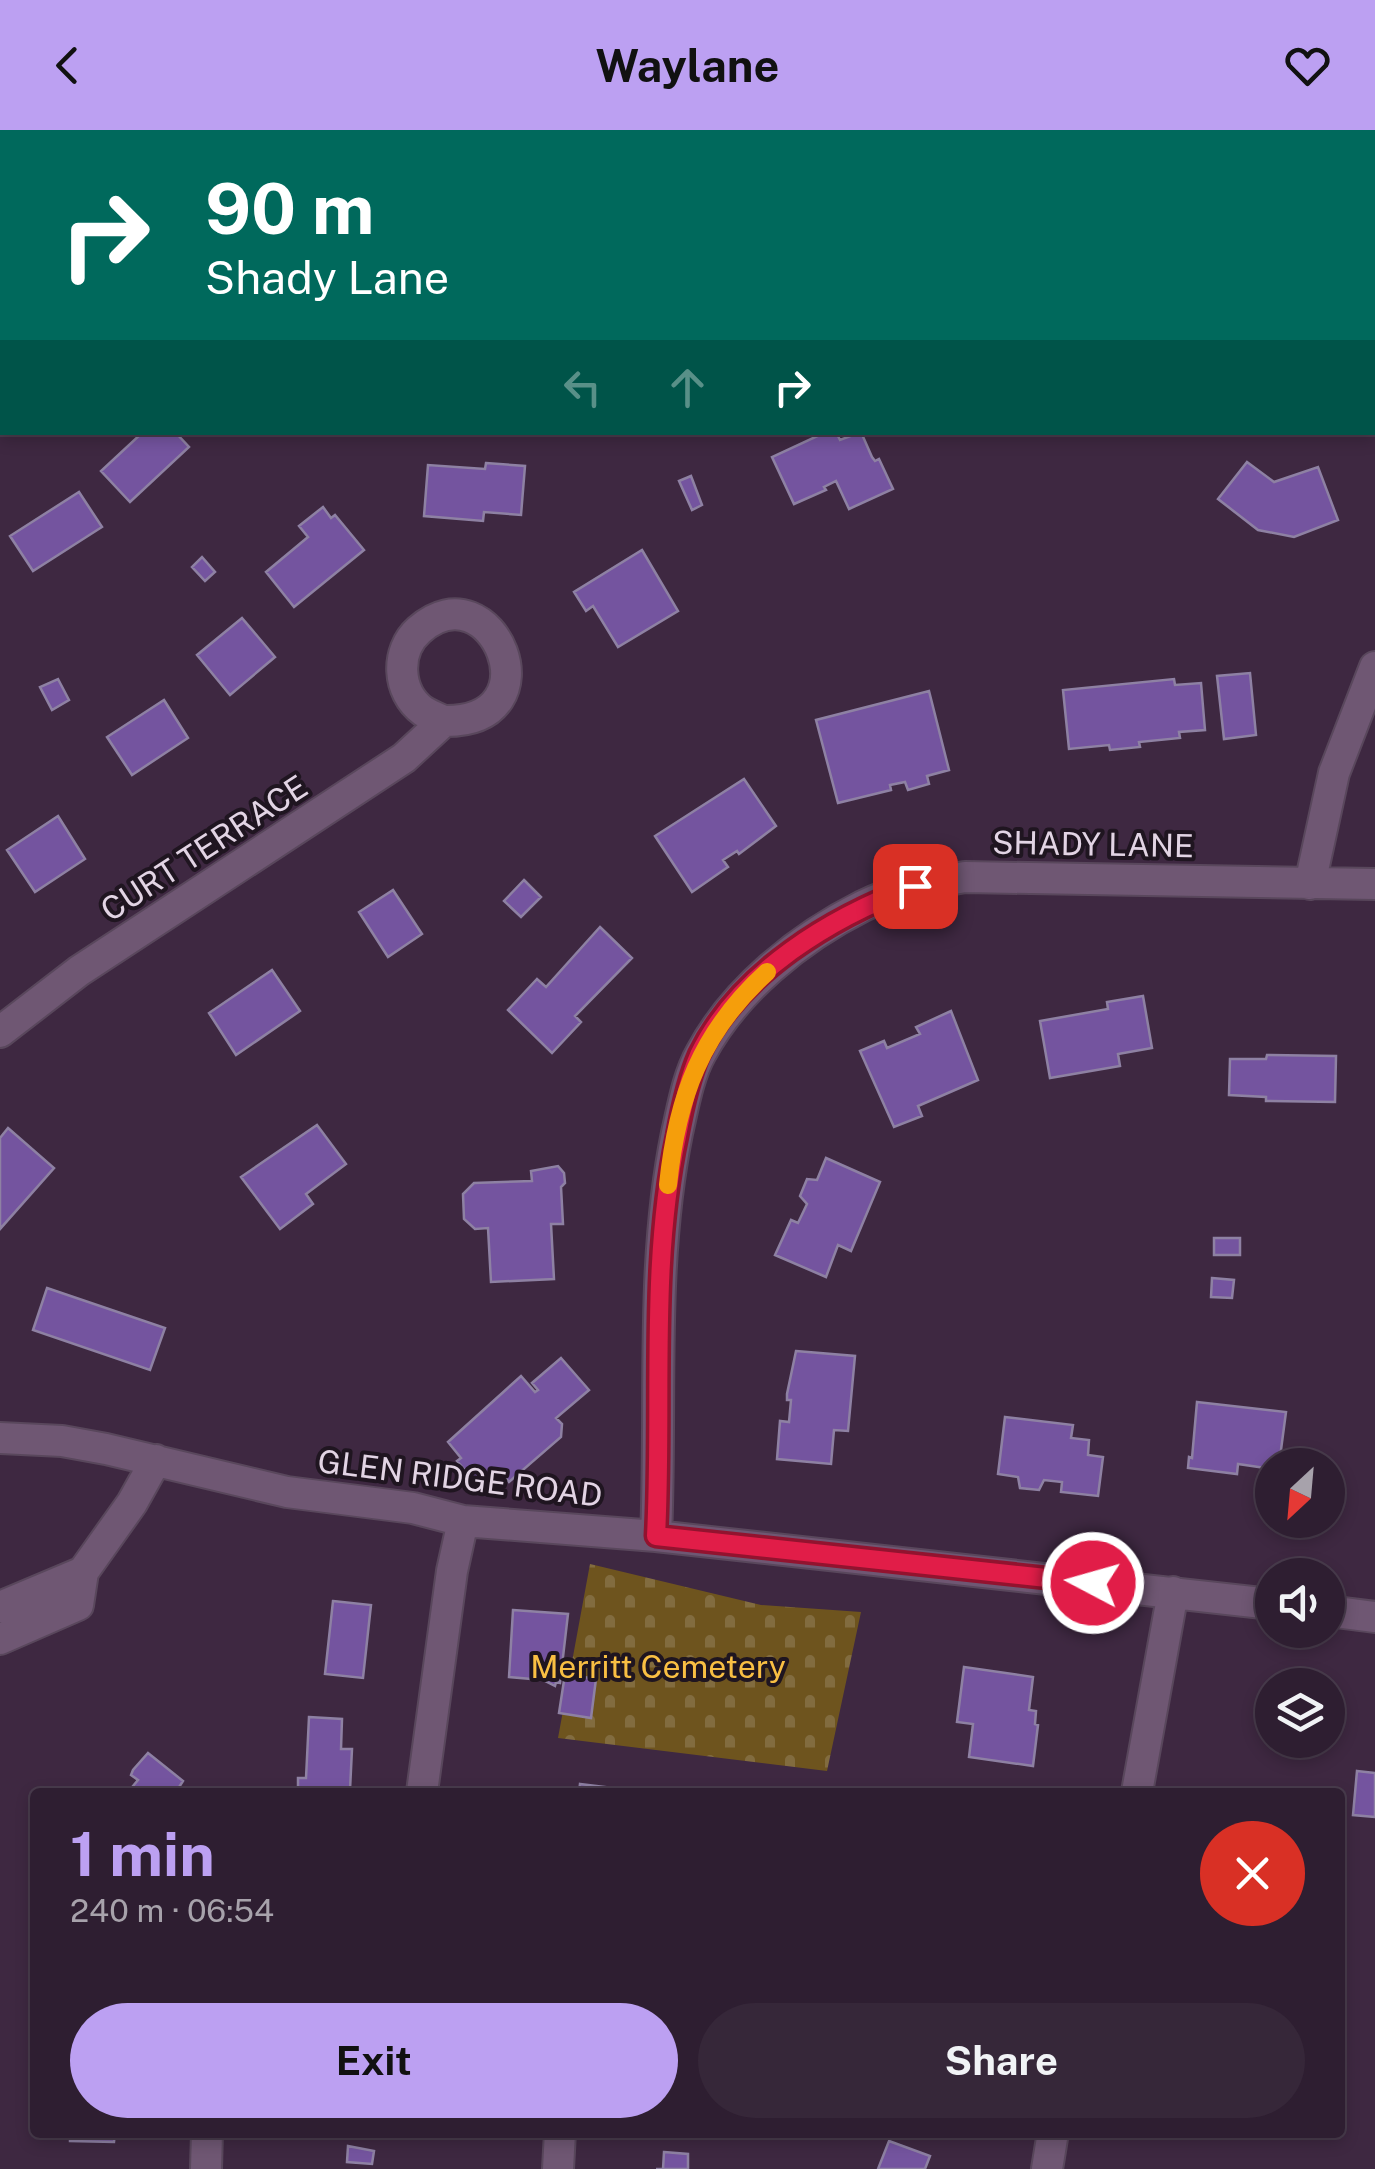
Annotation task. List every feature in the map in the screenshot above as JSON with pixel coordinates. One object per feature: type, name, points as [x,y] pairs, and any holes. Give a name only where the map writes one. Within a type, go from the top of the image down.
[{"type":"street","points":[[1310,884],[1334,773],[1375,667]]},
{"type":"street","name":"CURT TERRACE","points":[[0,1032],[79,971],[404,758],[444,720]]},
{"type":"street","name":"SHADY LANE","points":[[656,1536],[657,1334],[668,1179],[683,1105],[699,1056],[731,1007],[765,973],[863,906],[915,886],[965,876],[1375,884]]},
{"type":"street","name":"GLEN RIDGE ROAD","points":[[0,1438],[62,1441],[286,1492],[414,1508],[462,1521],[656,1536],[1255,1602]]},
{"type":"street","points":[[0,1638],[78,1605],[82,1572],[132,1503],[156,1460]]},
{"type":"street","points":[[423,1788],[462,1521]]},
{"type":"street","points":[[0,1606],[82,1572]]},
{"type":"street","points":[[1139,1788],[1173,1592]]},
{"type":"street","points":[[1345,1613],[1375,1617]]},
{"type":"street","points":[[206,2169],[207,2138]]},
{"type":"street","points":[[558,2169],[560,2138]]},
{"type":"street","points":[[1047,2169],[1052,2138]]},
{"type":"green space","name":"Merritt Cemetery","points":[[590,1564],[761,1605],[861,1612],[827,1771],[558,1738]]},
{"type":"building","points":[[140,435],[178,435],[189,447],[130,502],[101,471]]},
{"type":"building","points":[[820,435],[838,435],[840,440],[862,435],[893,489],[849,509],[836,481],[824,487],[826,490],[794,504],[772,457]]},
{"type":"building","points":[[1247,462],[1274,482],[1318,467],[1338,520],[1294,537],[1258,530],[1218,499]]},
{"type":"building","points":[[486,463],[525,466],[521,515],[484,512],[483,521],[424,516],[428,465],[485,469]]},
{"type":"building","points":[[691,476],[702,505],[692,510],[679,481]]},
{"type":"building","points":[[79,492],[102,527],[33,571],[10,536]]},
{"type":"building","points":[[323,507],[331,518],[335,515],[364,550],[294,607],[266,572],[308,537],[299,526]]},
{"type":"building","points":[[642,550],[678,611],[618,647],[593,606],[586,611],[574,592]]},
{"type":"building","points":[[202,557],[215,572],[205,581],[192,567]]},
{"type":"building","points":[[242,618],[275,657],[230,695],[197,655]]},
{"type":"building","points":[[1250,673],[1256,735],[1224,739],[1217,676]]},
{"type":"building","points":[[58,679],[69,700],[52,710],[40,687]]},
{"type":"building","points":[[1174,679],[1175,685],[1201,683],[1205,730],[1179,732],[1180,738],[1139,742],[1140,747],[1069,749],[1063,690]]},
{"type":"building","points":[[929,691],[949,770],[927,776],[929,784],[908,790],[905,782],[890,785],[891,790],[838,803],[816,720]]},
{"type":"building","points":[[164,700],[188,738],[132,775],[107,737]]},
{"type":"building","points":[[744,779],[776,826],[739,854],[737,851],[723,860],[728,867],[692,892],[655,836]]},
{"type":"building","points":[[58,816],[85,859],[35,892],[7,850]]},
{"type":"building","points":[[524,880],[541,897],[521,917],[504,901]]},
{"type":"building","points":[[393,890],[422,934],[388,957],[359,912]]},
{"type":"building","points":[[600,927],[632,958],[575,1016],[581,1022],[552,1053],[508,1010],[537,979],[546,987]]},
{"type":"building","points":[[272,970],[300,1011],[236,1055],[209,1013]]},
{"type":"building","points":[[1143,996],[1152,1048],[1118,1054],[1120,1066],[1050,1078],[1040,1021],[1108,1009],[1107,1002]]},
{"type":"building","points":[[951,1011],[978,1080],[918,1106],[922,1116],[894,1127],[860,1051],[884,1041],[887,1048],[920,1034],[916,1027]]},
{"type":"building","points":[[1267,1055],[1336,1056],[1335,1102],[1266,1101],[1266,1097],[1229,1095],[1230,1059],[1266,1059]]},
{"type":"building","points":[[317,1125],[346,1164],[306,1194],[313,1204],[280,1229],[241,1177]]},
{"type":"building","points":[[8,1128],[54,1168],[0,1229],[0,1138]]},
{"type":"building","points":[[826,1158],[880,1182],[851,1251],[838,1245],[826,1277],[775,1255],[791,1220],[798,1223],[807,1204],[800,1196],[807,1179],[817,1180]]},
{"type":"building","points":[[558,1166],[565,1183],[561,1187],[563,1224],[551,1224],[554,1279],[491,1282],[488,1228],[475,1229],[464,1219],[463,1194],[474,1183],[532,1181],[531,1171]]},
{"type":"building","points":[[1214,1238],[1240,1238],[1240,1255],[1214,1255]]},
{"type":"building","points":[[1212,1278],[1234,1280],[1232,1298],[1211,1297]]},
{"type":"building","points":[[47,1288],[165,1328],[150,1370],[33,1330]]},
{"type":"building","points":[[796,1351],[855,1356],[848,1431],[834,1430],[831,1464],[777,1459],[780,1421],[789,1422],[791,1400],[787,1400],[787,1394]]},
{"type":"building","points":[[561,1358],[589,1390],[556,1418],[562,1424],[561,1437],[509,1482],[505,1477],[496,1485],[475,1482],[457,1461],[461,1458],[448,1442],[521,1376],[535,1392],[538,1390],[532,1383]]},
{"type":"building","points":[[1197,1402],[1286,1412],[1281,1448],[1255,1448],[1255,1466],[1238,1464],[1237,1474],[1188,1468],[1189,1457],[1192,1458]]},
{"type":"building","points":[[1005,1417],[1073,1425],[1071,1438],[1089,1440],[1088,1455],[1103,1457],[1098,1496],[1061,1492],[1062,1482],[1044,1480],[1039,1490],[1020,1488],[1018,1477],[998,1474]]},
{"type":"building","points":[[333,1601],[371,1605],[363,1678],[325,1674]]},
{"type":"building","points":[[513,1610],[568,1614],[560,1683],[555,1686],[543,1680],[509,1677]]},
{"type":"building","points":[[964,1667],[1033,1677],[1029,1710],[1036,1711],[1038,1725],[1033,1766],[969,1757],[973,1724],[957,1722]]},
{"type":"building","points":[[565,1674],[596,1679],[591,1718],[559,1713]]},
{"type":"building","points":[[309,1717],[342,1719],[341,1749],[352,1749],[350,1788],[298,1788],[298,1778],[306,1778]]},
{"type":"building","points":[[148,1753],[183,1781],[179,1788],[131,1788],[138,1780],[131,1775]]},
{"type":"building","points":[[1357,1771],[1375,1773],[1375,1817],[1353,1815]]},
{"type":"building","points":[[580,1784],[613,1788],[580,1788]]},
{"type":"building","points":[[70,2138],[114,2138],[114,2142]]},
{"type":"building","points":[[889,2141],[930,2156],[925,2169],[878,2169]]},
{"type":"building","points":[[348,2146],[374,2151],[372,2164],[347,2162]]},
{"type":"building","points":[[664,2152],[688,2154],[688,2169],[663,2169]]},
{"type":"slow traffic","points":[[668,1185],[683,1105],[699,1056],[731,1007],[767,972]]},
{"type":"route","points":[[915,886],[863,906],[765,973],[731,1007],[699,1056],[683,1105],[668,1179],[657,1334],[656,1536],[1093,1583]]}]
